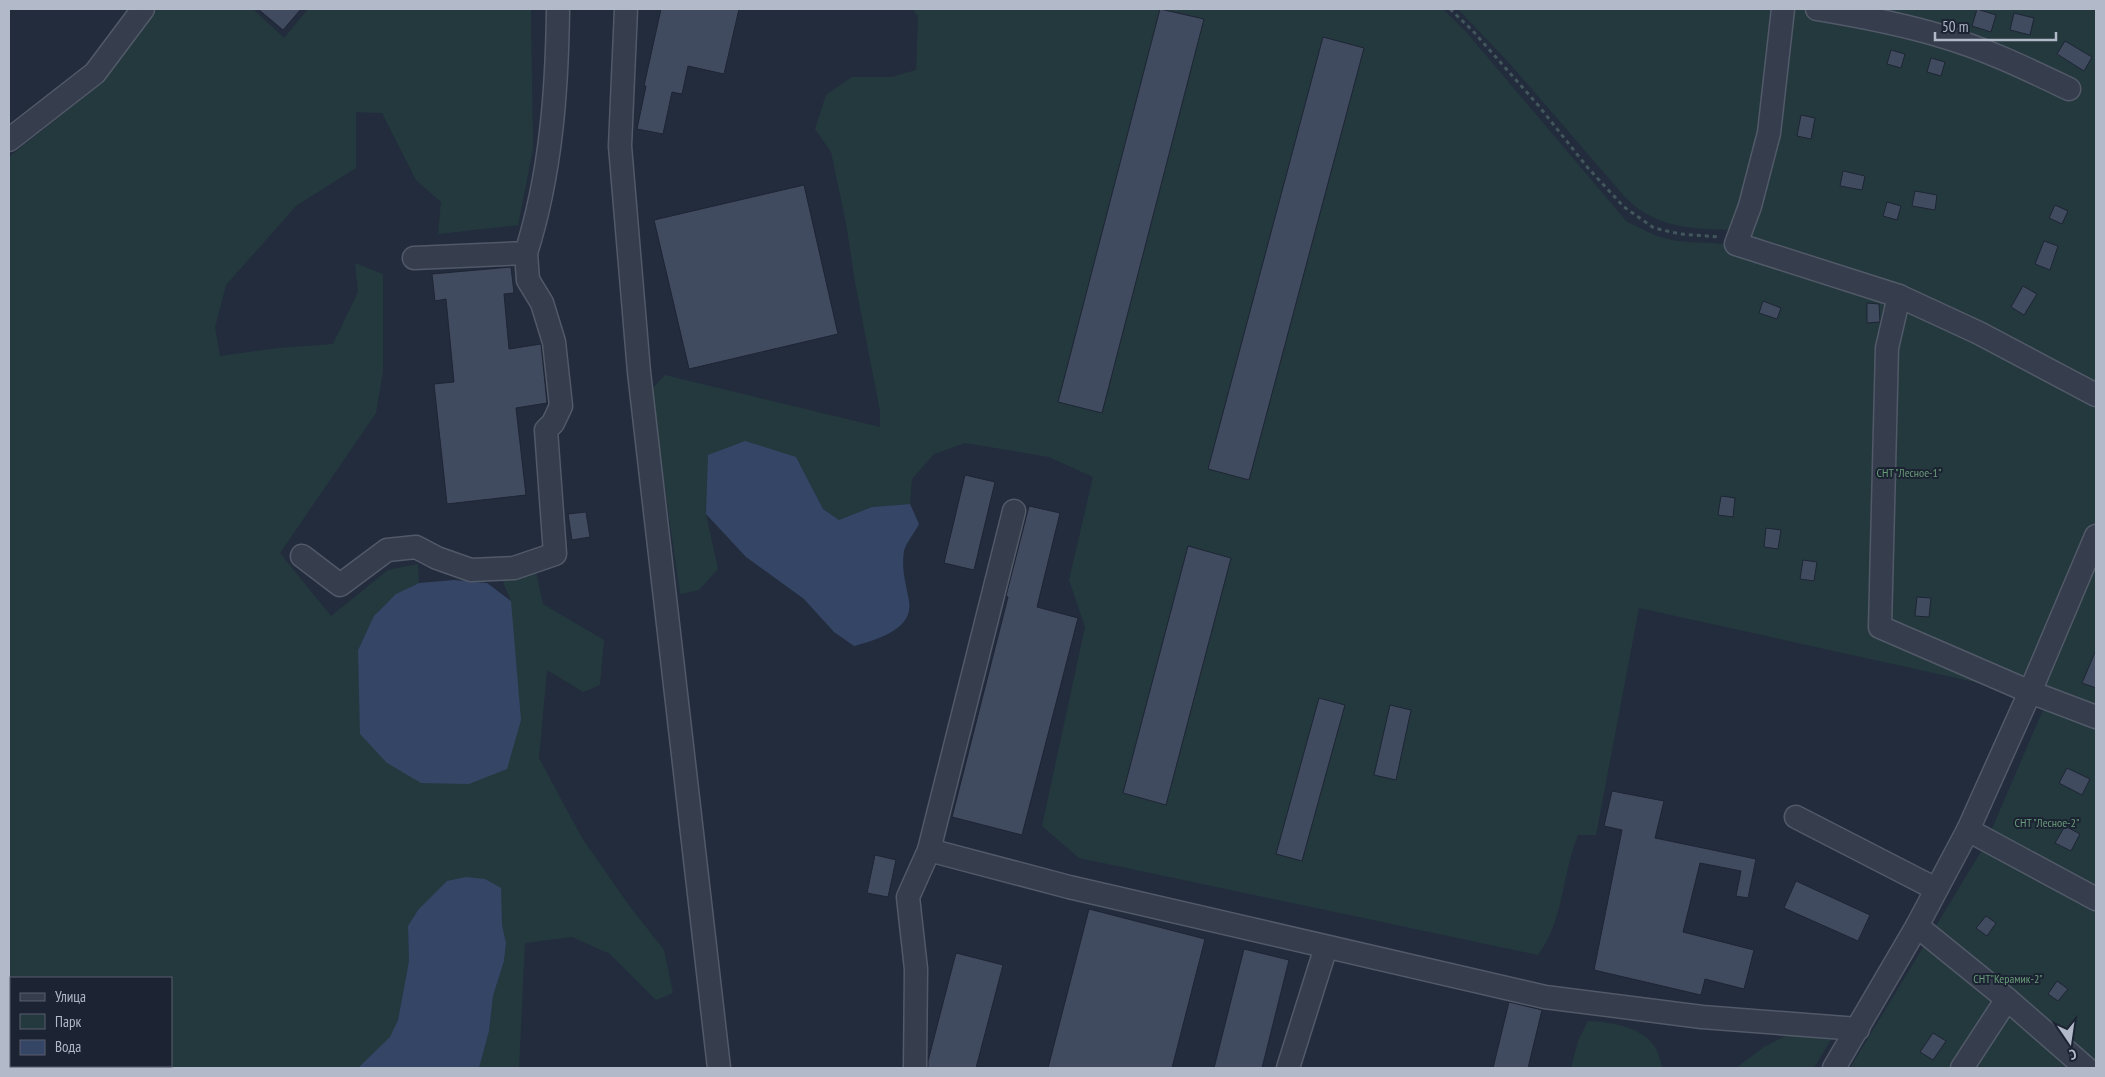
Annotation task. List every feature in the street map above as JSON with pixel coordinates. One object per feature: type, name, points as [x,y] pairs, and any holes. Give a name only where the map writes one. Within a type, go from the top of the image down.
[{"type":"street","points":[[9,140],[95,73],[143,9]]},
{"type":"street","points":[[302,556],[340,585],[387,550],[416,547],[437,558],[471,570],[514,568],[555,554],[546,430],[553,423],[561,406],[554,342],[542,303],[528,280],[526,253],[549,159],[556,75],[558,9]]},
{"type":"street","points":[[626,9],[620,146],[639,372],[719,1068]]},
{"type":"street","points":[[1783,9],[1769,132],[1750,206],[1736,244],[1899,296],[1979,333],[2096,395]]},
{"type":"street","points":[[1817,9],[1863,17],[1942,36],[2013,62],[2069,90]]},
{"type":"street","points":[[414,258],[526,253]]},
{"type":"street","points":[[1899,296],[1887,348],[1880,627],[2030,692],[2096,717]]},
{"type":"street","points":[[915,1068],[916,969],[908,897],[929,850],[1014,511]]},
{"type":"street","points":[[1834,1068],[1858,1030],[1917,926],[1968,830],[2030,692],[2096,536]]},
{"type":"street","points":[[1796,817],[1936,889]]},
{"type":"street","points":[[1968,830],[2096,899]]},
{"type":"street","points":[[929,850],[1070,887],[1545,998],[1702,1017],[1858,1030]]},
{"type":"street","points":[[1917,926],[2007,999],[2086,1068]]},
{"type":"street","points":[[1288,1068],[1326,947]]},
{"type":"street","points":[[1962,1068],[2007,999]]},
{"type":"path","points":[[1450,9],[1493,53],[1538,105],[1588,168],[1624,207],[1654,228],[1680,234],[1717,236],[1736,244]]},
{"type":"green space","points":[[157,9],[253,9],[284,38],[308,9],[531,9],[533,149],[518,225],[438,234],[441,202],[416,180],[382,113],[356,112],[356,168],[296,206],[226,285],[215,327],[220,356],[278,348],[333,344],[358,292],[355,263],[383,274],[383,372],[376,413],[280,553],[331,616],[388,570],[418,564],[419,583],[387,603],[369,627],[358,650],[511,601],[501,577],[536,572],[543,604],[604,640],[600,685],[583,692],[547,670],[539,758],[582,838],[628,904],[664,950],[673,993],[656,1000],[610,954],[572,937],[525,943],[519,1068],[479,1068],[489,1031],[493,996],[504,961],[506,943],[502,925],[418,910],[408,926],[409,961],[398,1020],[391,1037],[358,1068],[9,1068],[9,157],[104,81]]},
{"type":"green space","points":[[913,9],[1443,9],[1467,33],[1627,222],[1655,235],[1672,240],[1731,246],[1739,230],[1679,226],[1656,219],[1634,205],[1624,196],[1511,65],[1458,9],[2096,9],[2096,1068],[1850,1068],[1985,845],[2046,703],[2014,698],[1988,685],[1639,608],[1596,835],[1578,835],[1553,927],[1538,955],[1079,858],[1042,826],[1085,627],[1069,580],[1093,477],[1049,457],[965,443],[934,454],[912,479],[910,504],[872,507],[839,520],[823,509],[796,457],[706,514],[718,569],[699,590],[680,594],[651,390],[665,375],[880,427],[880,411],[855,282],[846,223],[831,152],[815,129],[826,95],[852,77],[891,77],[916,70],[918,17]]},
{"type":"green space","points":[[1588,1021],[1617,1024],[1644,1035],[1656,1049],[1663,1068],[1571,1068],[1578,1041]]},
{"type":"green space","points":[[1791,1033],[1833,1036],[1814,1068],[1736,1068],[1764,1047]]},
{"type":"water","points":[[745,441],[796,457],[823,509],[839,520],[872,507],[910,504],[919,524],[904,551],[903,570],[909,611],[899,626],[882,637],[854,646],[834,632],[804,599],[746,557],[706,514],[708,455]]},
{"type":"water","points":[[454,580],[487,583],[511,601],[521,720],[507,769],[469,784],[421,783],[387,763],[360,734],[358,650],[374,616],[396,594],[419,583]]},
{"type":"water","points":[[466,877],[485,879],[501,888],[502,925],[506,943],[504,961],[493,996],[489,1031],[479,1068],[358,1068],[390,1037],[398,1020],[409,961],[408,926],[418,910],[447,881]]},
{"type":"building","points":[[258,9],[301,9],[283,30]]},
{"type":"building","points":[[661,9],[739,9],[724,74],[688,66],[682,94],[672,92],[663,134],[637,129],[646,86],[644,86]]},
{"type":"building","points":[[1160,9],[1204,19],[1102,413],[1058,402]]},
{"type":"building","points":[[1977,9],[1996,15],[1991,32],[1972,26]]},
{"type":"building","points":[[2014,13],[2034,18],[2030,35],[2010,30]]},
{"type":"building","points":[[1323,37],[1364,48],[1249,480],[1208,469]]},
{"type":"building","points":[[2065,41],[2092,57],[2084,71],[2057,54]]},
{"type":"building","points":[[1891,50],[1905,54],[1901,68],[1887,64]]},
{"type":"building","points":[[1931,58],[1945,62],[1941,76],[1927,72]]},
{"type":"building","points":[[1801,115],[1815,118],[1811,139],[1797,136]]},
{"type":"building","points":[[1843,171],[1865,176],[1862,190],[1840,186]]},
{"type":"building","points":[[804,185],[838,334],[689,369],[654,220]]},
{"type":"building","points":[[1915,191],[1937,195],[1935,210],[1912,206]]},
{"type":"building","points":[[1887,202],[1901,206],[1897,220],[1883,216]]},
{"type":"building","points":[[2055,205],[2068,211],[2062,224],[2049,218]]},
{"type":"building","points":[[2044,241],[2058,246],[2050,270],[2035,264]]},
{"type":"building","points":[[511,267],[514,293],[504,294],[509,349],[541,344],[547,403],[516,408],[526,495],[447,504],[434,384],[454,382],[446,299],[435,301],[432,274]]},
{"type":"building","points":[[2023,286],[2037,294],[2024,315],[2011,307]]},
{"type":"building","points":[[1763,301],[1781,308],[1777,319],[1759,313]]},
{"type":"building","points":[[1867,303],[1879,304],[1880,322],[1867,323]]},
{"type":"building","points":[[965,475],[995,482],[974,570],[944,563]]},
{"type":"building","points":[[1721,496],[1735,498],[1733,517],[1718,515]]},
{"type":"building","points":[[1029,506],[1060,513],[1037,607],[1078,618],[1022,835],[952,817]]},
{"type":"building","points":[[586,512],[590,537],[572,540],[568,514]]},
{"type":"building","points":[[1766,528],[1781,530],[1778,549],[1764,547]]},
{"type":"building","points":[[1188,546],[1231,558],[1166,805],[1123,793]]},
{"type":"building","points":[[1803,560],[1817,562],[1814,581],[1800,579]]},
{"type":"building","points":[[1917,597],[1931,598],[1929,617],[1915,616]]},
{"type":"building","points":[[2096,650],[2096,688],[2082,683]]},
{"type":"building","points":[[1319,698],[1345,705],[1302,861],[1276,854]]},
{"type":"building","points":[[1390,705],[1411,710],[1396,780],[1374,775]]},
{"type":"building","points":[[2067,768],[2090,779],[2082,795],[2059,783]]},
{"type":"building","points":[[1612,791],[1664,801],[1655,838],[1756,859],[1748,898],[1736,896],[1741,871],[1700,863],[1683,932],[1754,950],[1744,989],[1705,979],[1701,995],[1594,970],[1622,830],[1604,826]]},
{"type":"building","points":[[2065,826],[2080,834],[2071,851],[2055,843]]},
{"type":"building","points":[[875,855],[896,860],[888,897],[867,893]]},
{"type":"building","points":[[1796,881],[1870,915],[1858,941],[1784,908]]},
{"type":"building","points":[[1089,909],[1205,939],[1172,1068],[1048,1068]]},
{"type":"building","points":[[1986,916],[1996,923],[1987,936],[1976,928]]},
{"type":"building","points":[[1244,949],[1289,960],[1262,1068],[1214,1068]]},
{"type":"building","points":[[956,953],[1003,965],[976,1068],[928,1068],[928,1061]]},
{"type":"building","points":[[2057,981],[2068,989],[2058,1001],[2048,994]]},
{"type":"building","points":[[1509,1002],[1542,1010],[1528,1068],[1493,1068]]},
{"type":"building","points":[[1933,1033],[1946,1041],[1933,1060],[1920,1052]]},
{"type":"park label","name":"СНТ \"Лесное-1\"","points":[[1909,473]]},
{"type":"park label","name":"СНТ \"Лесное-2\"","points":[[2047,823]]},
{"type":"park label","name":"СНТ\"Керамик-2\"","points":[[2008,979]]}]
